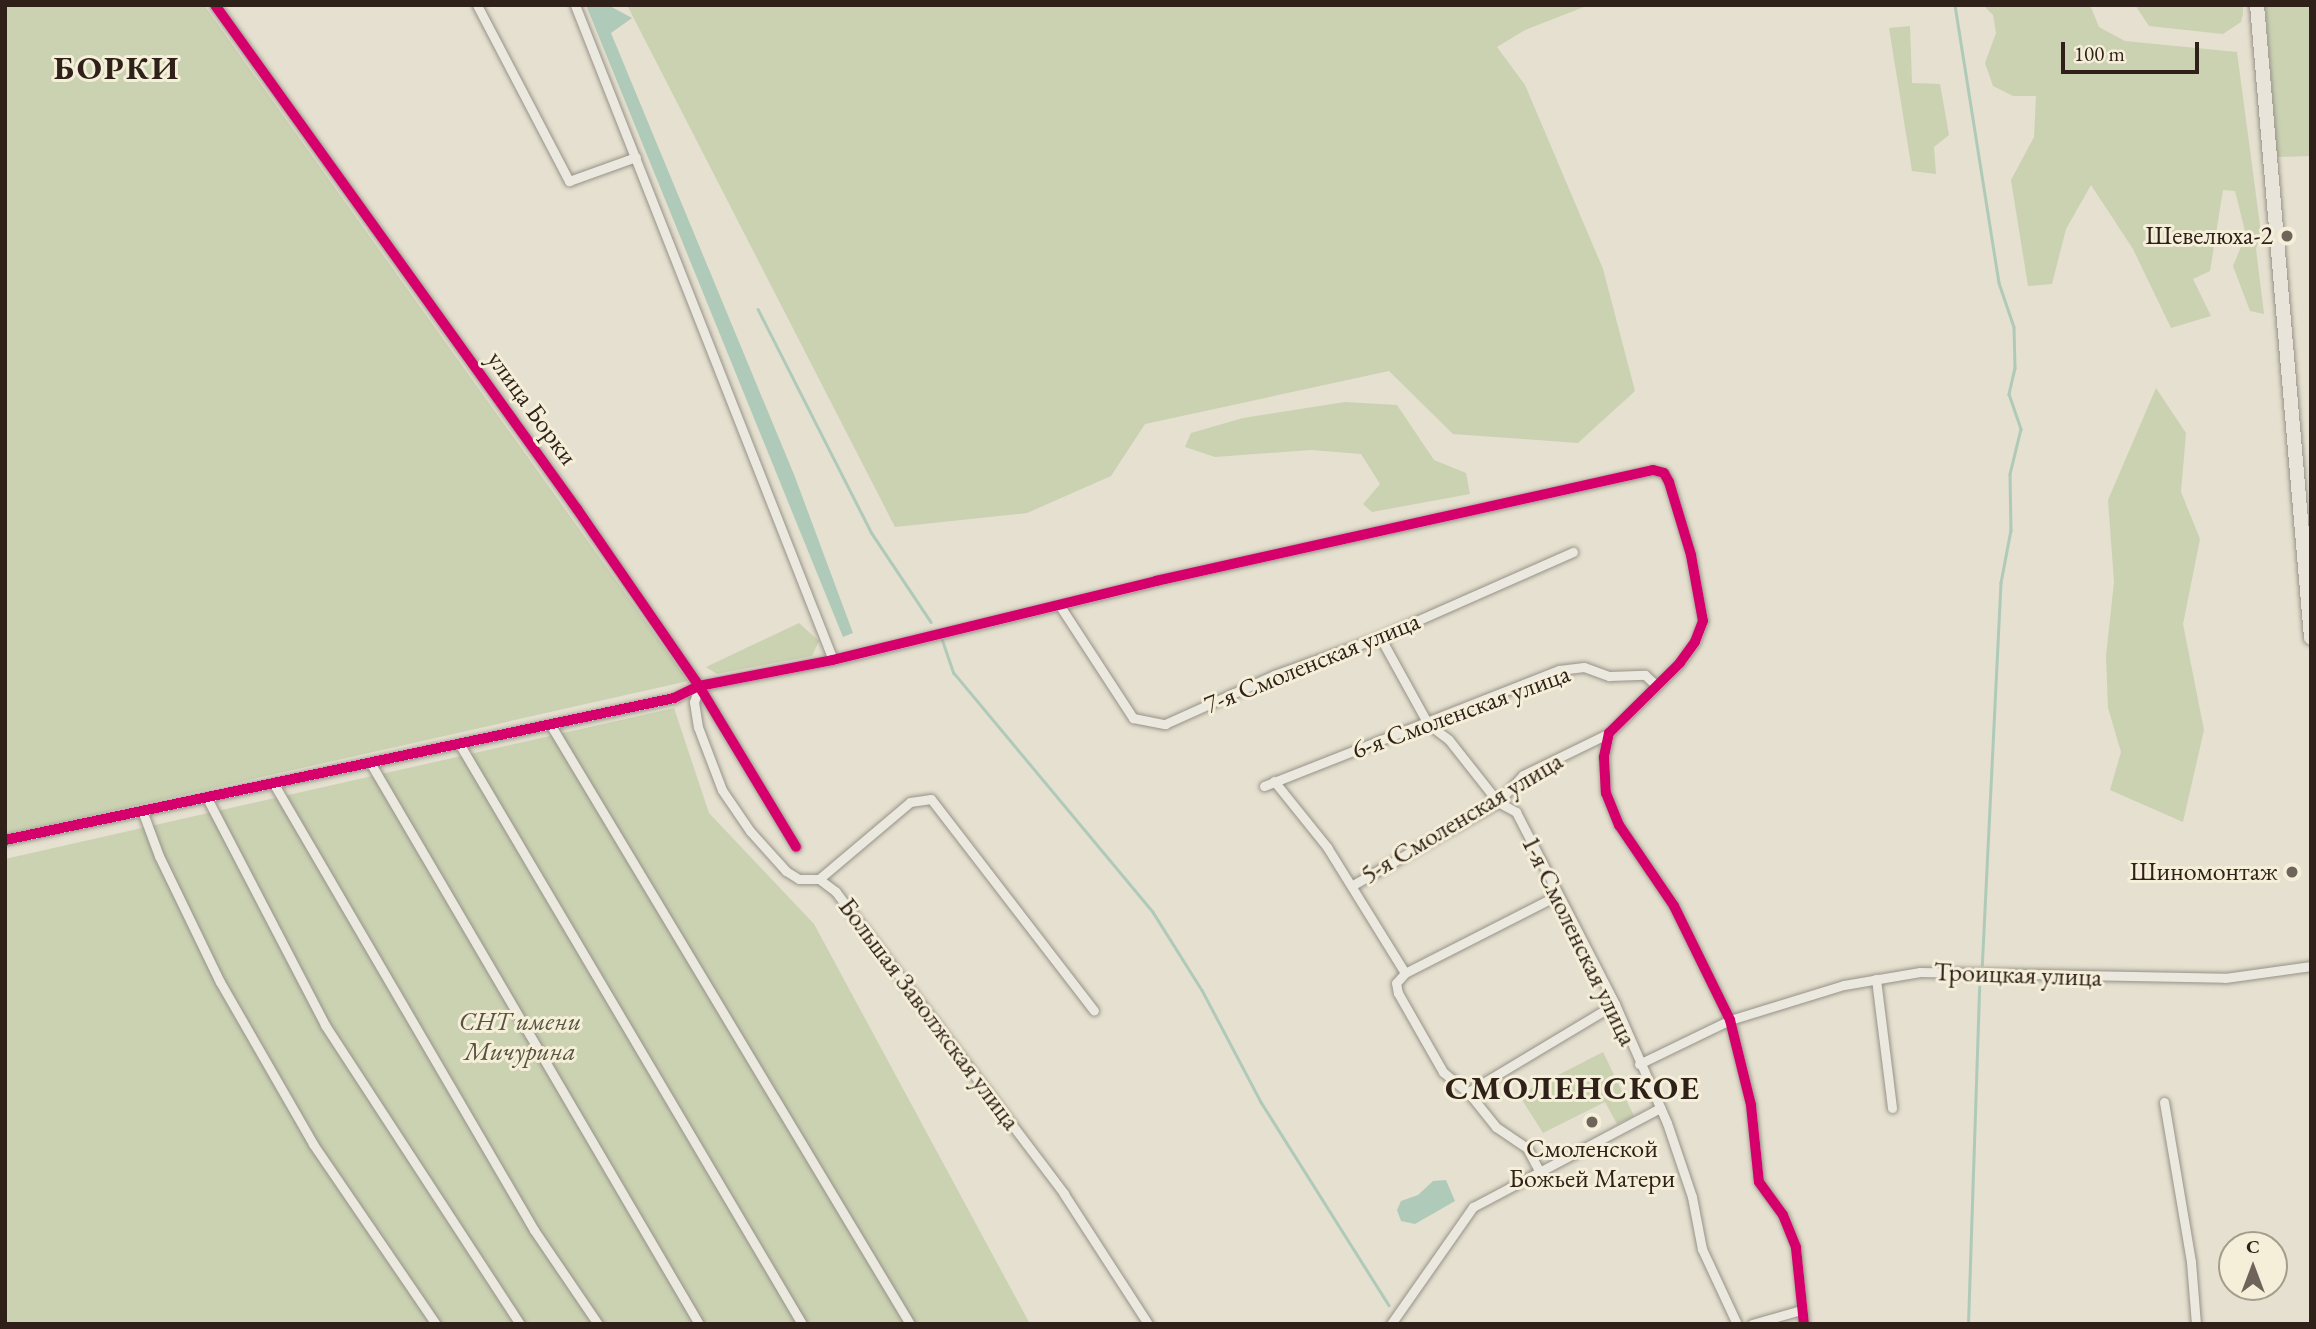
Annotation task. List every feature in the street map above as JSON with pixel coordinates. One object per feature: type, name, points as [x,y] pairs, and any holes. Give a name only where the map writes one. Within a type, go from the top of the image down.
[{"type":"main road","points":[[2258,5],[2311,638]]},
{"type":"street","name":"улица Борки","points":[[215,5],[578,509],[699,686],[796,847]]},
{"type":"street","points":[[477,5],[569,181],[636,157]]},
{"type":"street","points":[[575,5],[833,660]]},
{"type":"street","name":"5-я Смоленская улица","points":[[1060,606],[1653,470],[1664,473],[1691,555],[1703,621],[1695,642],[1657,686],[1609,733],[1523,775],[1498,802],[1353,885]]},
{"type":"street","name":"7-я Смоленская улица","points":[[1060,606],[1133,718],[1156,724],[1173,723],[1273,674],[1380,637],[1573,552]]},
{"type":"street","points":[[5,840],[275,786],[674,698],[699,686],[833,660],[1060,606]]},
{"type":"street","points":[[1380,637],[1428,724]]},
{"type":"street","name":"6-я Смоленская улица","points":[[1264,786],[1428,724],[1559,670],[1584,667],[1609,676],[1645,674],[1657,686]]},
{"type":"street","name":"Большая Заволжская улица","points":[[699,686],[694,702],[698,727],[722,790],[786,871],[799,879],[819,879],[845,902],[1056,1183],[1148,1324]]},
{"type":"street","points":[[550,724],[909,1324]]},
{"type":"street","name":"1-я Смоленская улица","points":[[1428,724],[1449,740],[1498,802],[1516,812],[1556,896],[1615,1004],[1660,1108],[1685,1175],[1702,1249],[1737,1324]]},
{"type":"street","points":[[1609,733],[1603,775],[1606,793],[1619,825],[1674,906],[1730,1020],[1751,1105],[1759,1182],[1783,1215],[1796,1248],[1804,1324]]},
{"type":"street","points":[[460,745],[802,1324]]},
{"type":"street","points":[[371,764],[699,1324]]},
{"type":"street","points":[[1274,781],[1353,885],[1405,973]]},
{"type":"street","points":[[275,786],[534,1230],[598,1324]]},
{"type":"street","points":[[819,879],[910,802],[931,799],[1094,1011]]},
{"type":"street","points":[[208,800],[325,1025],[520,1324]]},
{"type":"street","points":[[143,813],[159,856],[220,982],[313,1144],[436,1324]]},
{"type":"street","points":[[1540,1172],[1527,1148],[1496,1127],[1468,1092],[1443,1073],[1398,993],[1396,983],[1405,973],[1556,896]]},
{"type":"street","name":"Троицкая улица","points":[[1639,1064],[1730,1020],[1876,979],[1920,972],[2225,978],[2311,966]]},
{"type":"street","points":[[1876,979],[1892,1108]]},
{"type":"street","points":[[1468,1092],[1615,1004]]},
{"type":"street","points":[[2164,1102],[2190,1262],[2196,1324]]},
{"type":"street","points":[[1391,1324],[1473,1207],[1660,1108]]},
{"type":"street","points":[[1752,1324],[1801,1310]]},
{"type":"green space","points":[[5,5],[204,5],[688,681],[5,835]]},
{"type":"green space","points":[[627,5],[1589,5],[1525,30],[1497,47],[1525,85],[1603,269],[1635,391],[1578,443],[1453,434],[1389,371],[1145,424],[1111,476],[1027,513],[895,527]]},
{"type":"green space","points":[[1983,5],[2090,5],[2099,27],[2125,41],[2237,52],[2261,233],[2256,249],[2264,314],[2250,311],[2233,266],[2246,235],[2235,191],[2223,190],[2210,271],[2193,279],[2211,316],[2171,328],[2133,249],[2091,185],[2066,229],[2052,284],[2028,286],[2011,180],[2034,137],[2036,96],[2013,96],[1993,86],[1985,63],[1996,33],[1993,15]]},
{"type":"green space","points":[[2135,5],[2243,5],[2243,14],[2241,22],[2223,34],[2149,26]]},
{"type":"green space","points":[[2265,5],[2311,5],[2311,156],[2277,157]]},
{"type":"green space","points":[[1910,26],[1912,83],[1940,84],[1949,135],[1934,147],[1936,174],[1912,171],[1889,28]]},
{"type":"green space","points":[[2156,388],[2186,433],[2181,492],[2200,539],[2183,624],[2204,730],[2183,822],[2110,790],[2121,752],[2108,708],[2106,656],[2114,582],[2108,500]]},
{"type":"green space","points":[[1345,402],[1397,405],[1434,460],[1466,473],[1470,494],[1372,512],[1363,504],[1380,484],[1361,454],[1311,450],[1215,457],[1185,447],[1191,433],[1243,418]]},
{"type":"green space","points":[[799,623],[819,641],[812,656],[717,674],[706,667]]},
{"type":"green space","name":"СНТ имени Мичурина","points":[[674,708],[709,813],[814,924],[1030,1324],[5,1324],[5,859]]},
{"type":"green space","points":[[1603,1052],[1634,1116],[1617,1124],[1605,1102],[1543,1133],[1519,1095]]},
{"type":"shaded area","points":[[586,5],[608,5],[632,18],[611,33],[795,477],[853,633],[843,637]]},
{"type":"shaded area","points":[[1446,1180],[1455,1201],[1415,1224],[1401,1221],[1397,1210],[1401,1201],[1418,1195],[1433,1181]]},
{"type":"waterway","points":[[1955,5],[1999,283],[2014,327],[2015,368],[2009,394],[2021,429],[2010,474],[2011,530],[2001,583],[1982,965]]},
{"type":"waterway","points":[[758,309],[871,532],[931,622]]},
{"type":"waterway","points":[[942,639],[954,673],[1153,912],[1202,990],[1261,1102],[1389,1305]]},
{"type":"waterway","points":[[1968,1324],[1979,987]]},
{"type":"cycle path","points":[[215,5],[577,509],[699,686],[796,847]]},
{"type":"cycle path","points":[[5,840],[674,698],[699,686],[833,660],[1156,581],[1653,470],[1664,473],[1669,482],[1691,555],[1703,621],[1695,642],[1680,663],[1609,733],[1604,757],[1606,793],[1619,825],[1674,906],[1730,1020],[1751,1105],[1759,1182],[1783,1215],[1796,1248],[1804,1324]]},
{"type":"place","name":"Шевелюха-2","points":[[2287,236]]},
{"type":"place","name":"Шиномонтаж","points":[[2292,872]]},
{"type":"place","name":"Смоленской Божьей Матери","points":[[1592,1122]]},
{"type":"district","name":"БОРКИ","points":[[117,68]]},
{"type":"district","name":"СМОЛЕНСКОЕ","points":[[1573,1088]]}]
